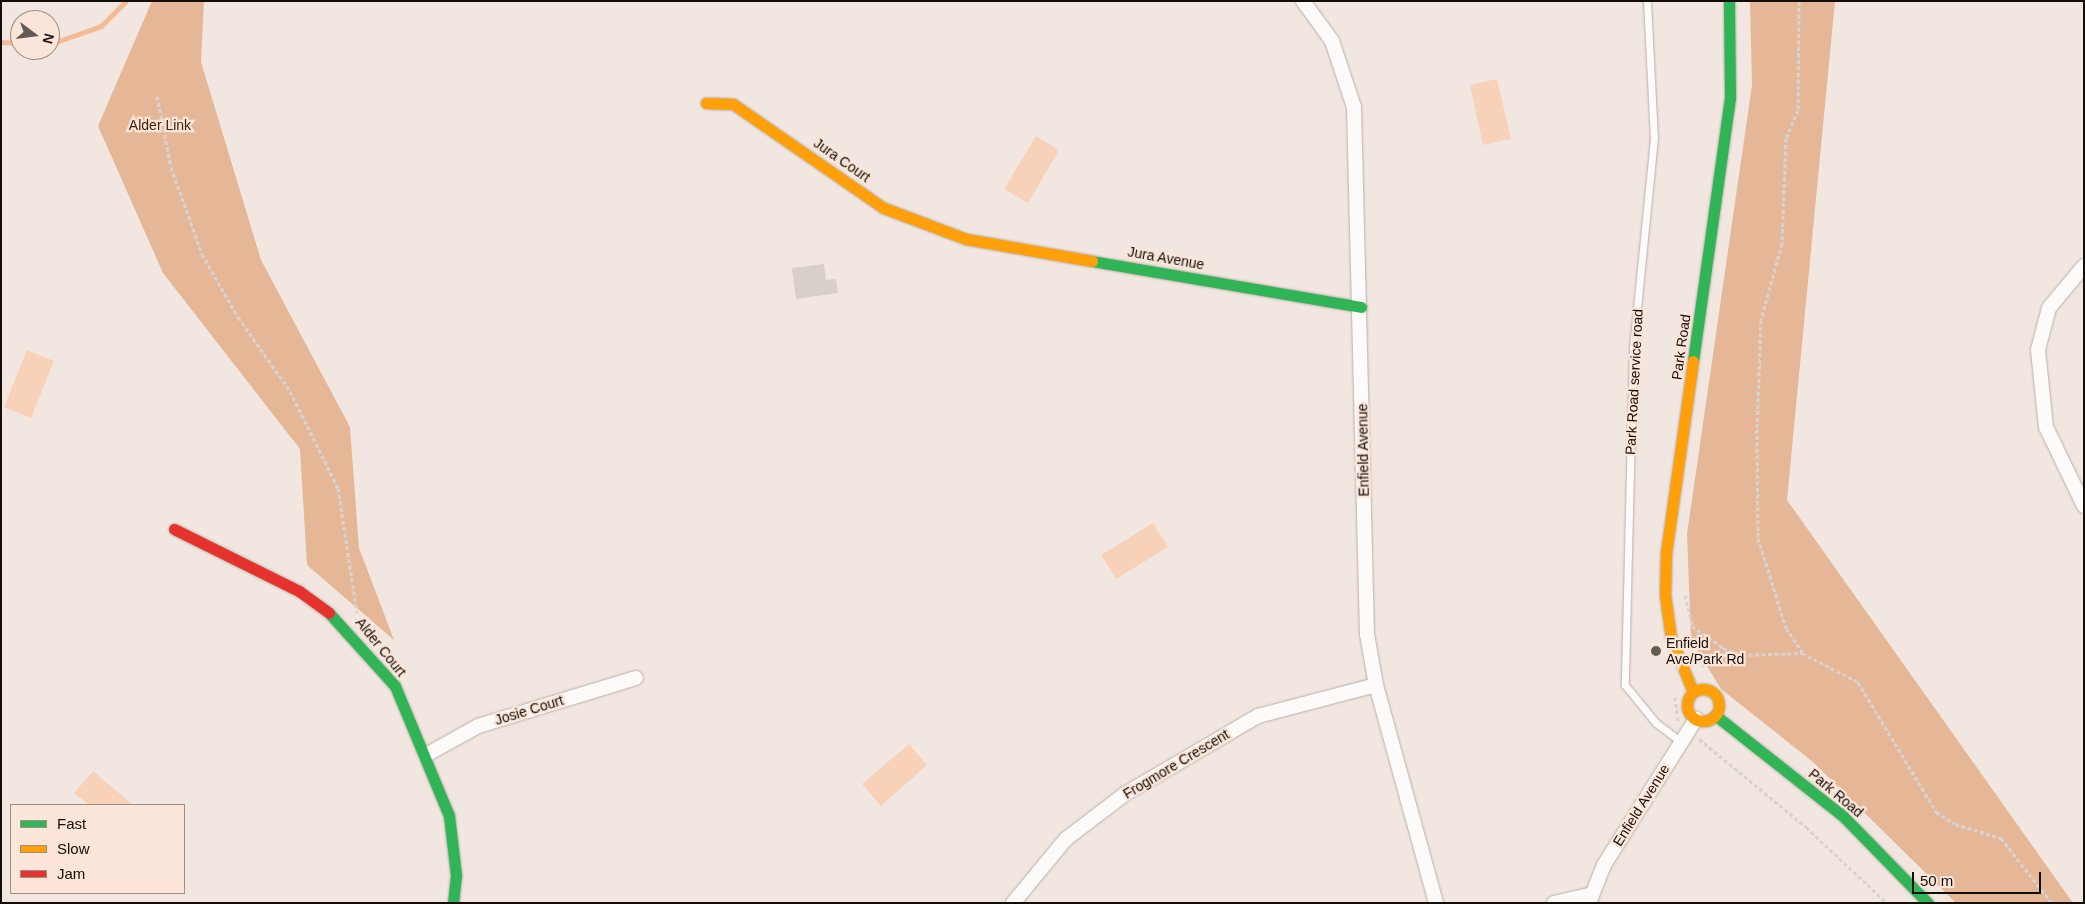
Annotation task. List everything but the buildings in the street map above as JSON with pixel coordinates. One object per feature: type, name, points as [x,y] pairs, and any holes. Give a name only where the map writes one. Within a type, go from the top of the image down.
[{"type":"street","name":"Enfield Avenue","points":[[1303,1],[1332,41],[1354,107],[1361,307],[1366,600],[1376,685],[1436,903]]},
{"type":"street","name":"Park Road","points":[[1693,692],[1671,638],[1665,594],[1666,552],[1730,98],[1729,1]]},
{"type":"street","name":"Jura Court","points":[[706,102],[733,104],[884,208],[966,239]]},
{"type":"street","name":"Jura Avenue","points":[[966,239],[1361,307]]},
{"type":"street","points":[[2084,266],[2049,308],[2038,350],[2046,427],[2084,506]]},
{"type":"street","name":"Alder Court","points":[[174,529],[299,591],[359,641],[395,686],[426,755],[449,816],[456,875],[454,903]]},
{"type":"street","name":"Josie Court","points":[[426,755],[478,726],[636,678]]},
{"type":"street","name":"Frogmore Crescent","points":[[1013,903],[1066,839],[1125,794],[1258,716],[1376,685]]},
{"type":"street","points":[[1708,689],[1717,695],[1715,715],[1688,730],[1687,706],[1693,692],[1708,689]]},
{"type":"street","name":"Park Road","points":[[1715,715],[1844,817],[1928,903]]},
{"type":"street","name":"Enfield Avenue","points":[[1554,903],[1591,898],[1604,865],[1688,730]]},
{"type":"lane","name":"Park Road service road","points":[[1647,1],[1654,138],[1633,348],[1625,685],[1656,723],[1688,730]]},
{"type":"path","points":[[1799,1],[1798,110],[1786,138],[1782,242],[1761,320],[1757,429],[1758,538],[1786,628],[1802,653]]},
{"type":"path","points":[[157,96],[171,167],[202,254],[238,317],[290,391],[338,488],[352,562],[359,641]]},
{"type":"path","points":[[1692,626],[1723,648],[1742,655],[1802,653],[1858,682],[1936,812],[1955,824],[2001,838],[2052,903]]},
{"type":"path","points":[[1723,648],[1688,680],[1673,699],[1674,720],[1806,827],[1887,903]]},
{"type":"shaded area","points":[[1497,79],[1511,139],[1483,145],[1470,85]]},
{"type":"shaded area","points":[[1036,136],[1059,150],[1028,203],[1004,189]]},
{"type":"shaded area","points":[[27,350],[54,361],[31,418],[4,407]]},
{"type":"shaded area","points":[[1153,523],[1168,547],[1116,579],[1101,555]]},
{"type":"shaded area","points":[[909,744],[927,765],[881,806],[862,784]]},
{"type":"shaded area","points":[[93,771],[132,804],[88,804],[74,793]]},
{"type":"green space","name":"Alder Link","points":[[152,1],[204,1],[201,62],[261,260],[350,427],[359,548],[394,640],[307,565],[300,449],[163,273],[98,126]]},
{"type":"green space","points":[[1750,1],[1835,1],[1787,500],[2073,903],[1956,903],[1813,762],[1721,689],[1691,640],[1687,534],[1752,85]]},
{"type":"waterway","points":[[60,40],[101,26],[126,1]]},
{"type":"waterway","points":[[1,42],[10,42]]},
{"type":"traffic: fast","points":[[1693,361],[1730,98],[1729,1]]},
{"type":"traffic: fast","points":[[1092,261],[1361,307]]},
{"type":"traffic: fast","points":[[329,613],[395,686],[449,816],[456,875],[453,903]]},
{"type":"traffic: fast","points":[[1715,715],[1844,817],[1928,903]]},
{"type":"traffic: slow","points":[[706,103],[733,104],[884,208],[966,239],[1092,261]]},
{"type":"traffic: slow","points":[[1693,361],[1666,552],[1665,595],[1671,638],[1693,692]]},
{"type":"traffic: slow","points":[[1703,689],[1709,690],[1714,694],[1718,699],[1719,705],[1718,711],[1714,716],[1709,720],[1703,721],[1697,720],[1692,716],[1688,711],[1687,705],[1688,699],[1692,694],[1697,690],[1703,689]]},
{"type":"traffic: jam","points":[[174,529],[299,591],[329,613]]},
{"type":"place","name":"Enfield Ave/Park Rd","points":[[1656,651]]}]
